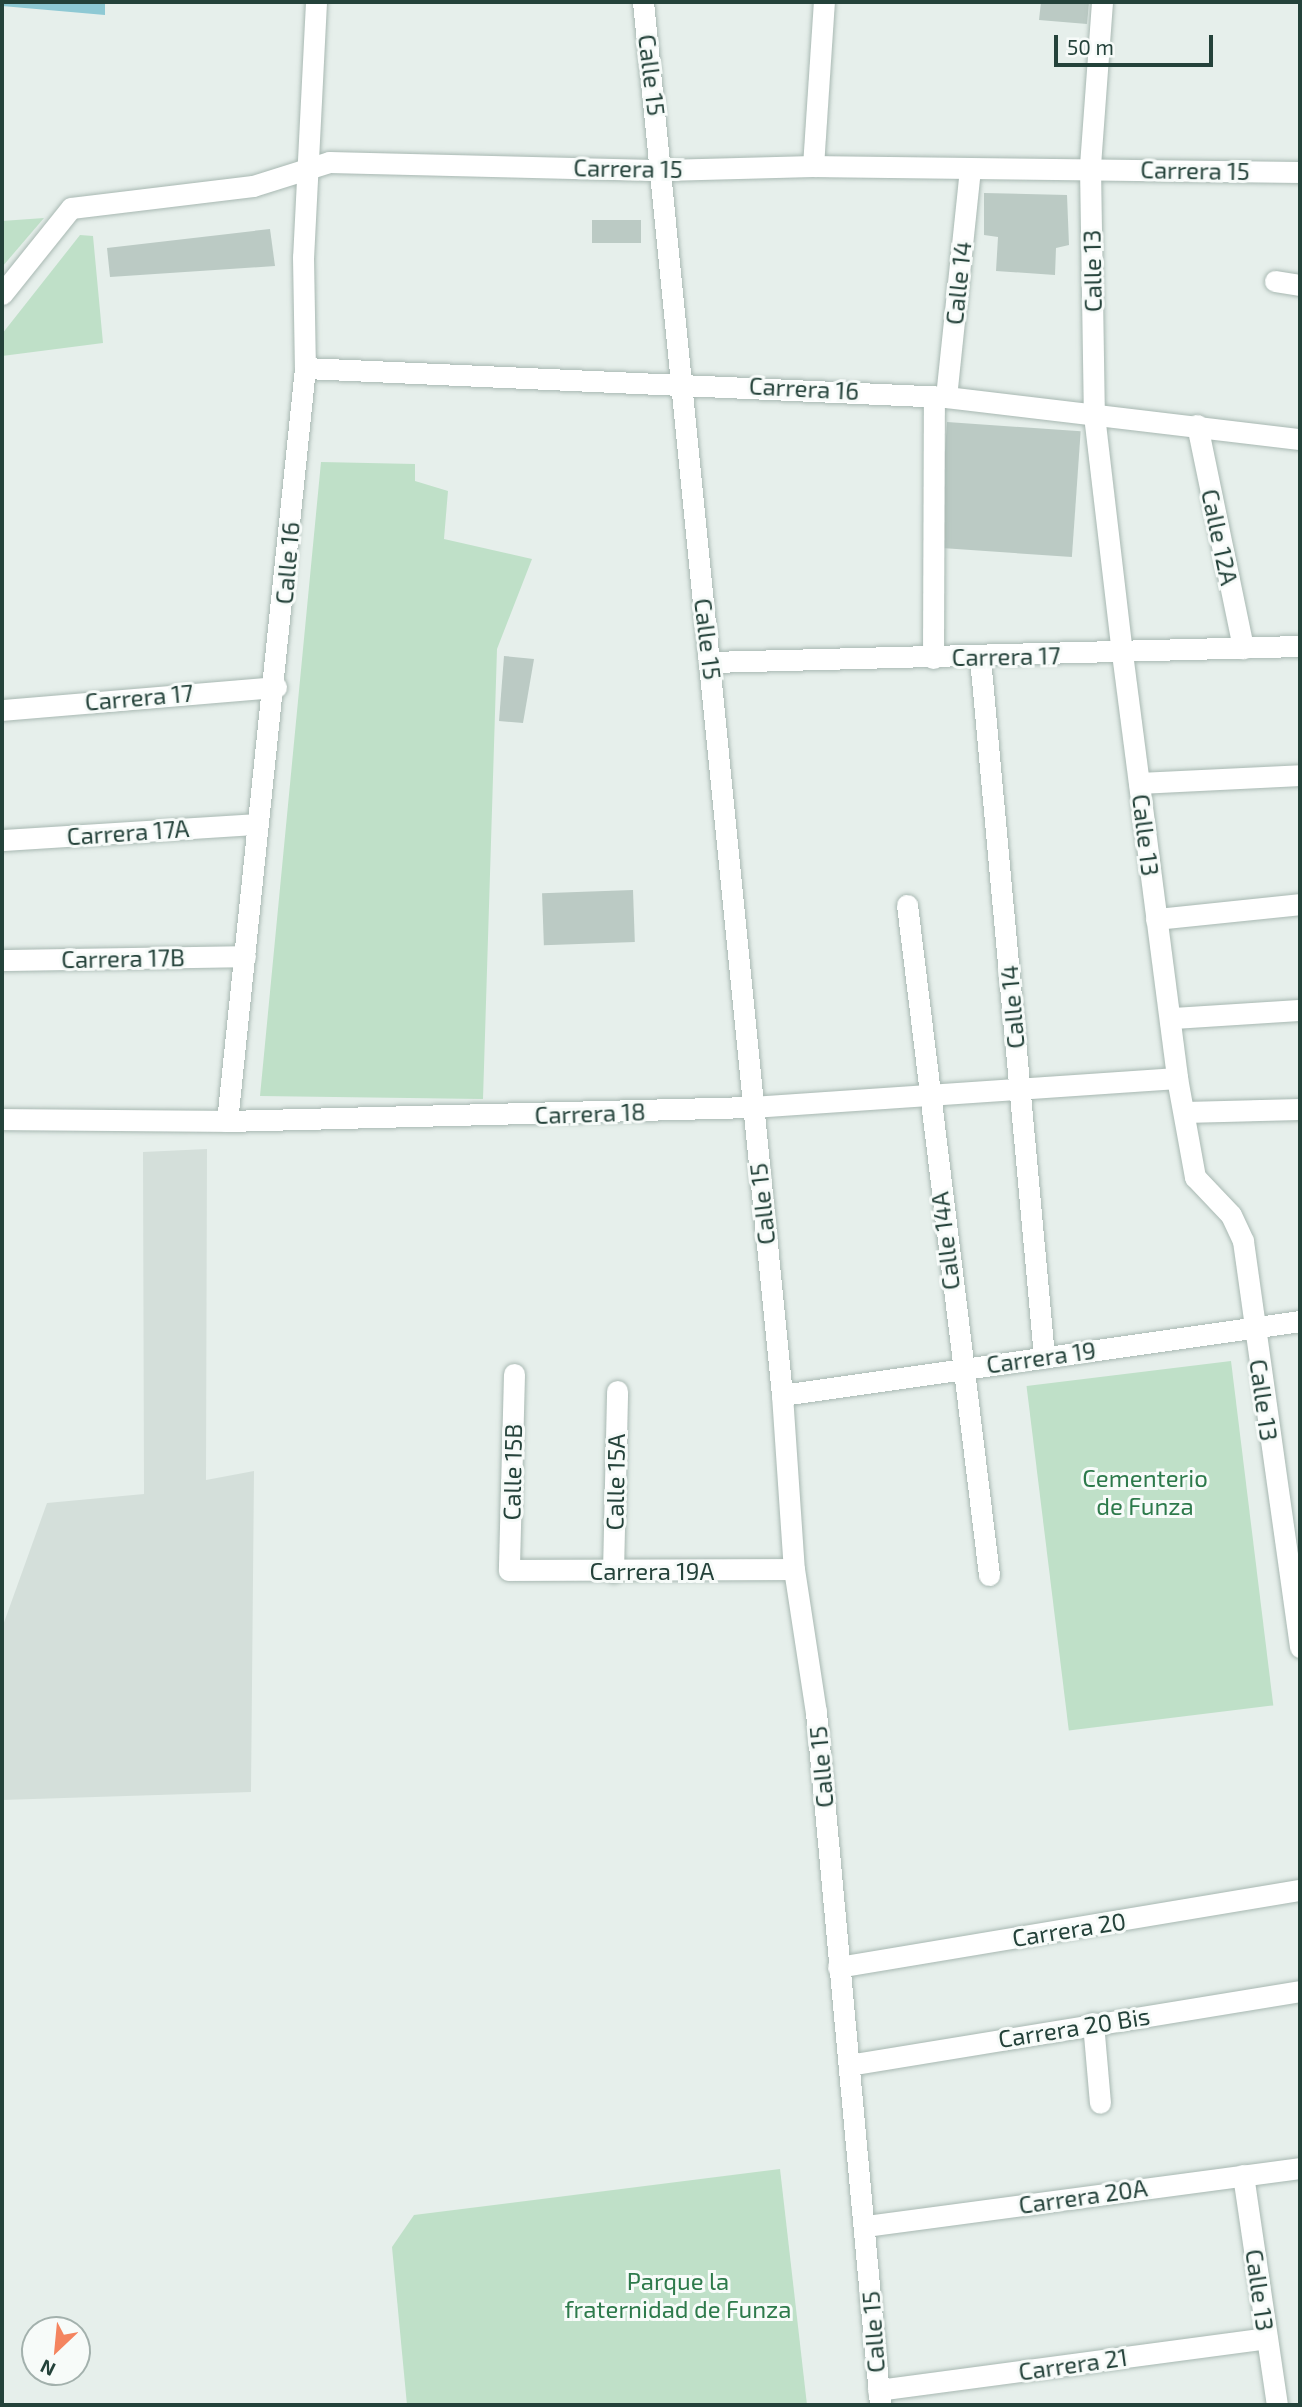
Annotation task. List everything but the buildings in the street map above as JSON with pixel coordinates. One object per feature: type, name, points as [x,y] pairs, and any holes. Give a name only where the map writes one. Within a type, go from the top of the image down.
[{"type":"street","name":"Calle 16","points":[[227,1121],[245,956],[255,824],[276,687],[305,368],[303,257],[312,166],[316,2]]},
{"type":"street","name":"Calle 15","points":[[643,2],[664,170],[695,539],[711,662],[782,1395],[794,1569],[816,1712],[838,1967],[866,2226],[879,2398]]},
{"type":"street","points":[[813,166],[824,2]]},
{"type":"street","name":"Calle 13","points":[[1102,2],[1090,167],[1094,415],[1122,653],[1156,919],[1172,1018],[1177,1078],[1195,1177],[1231,1215],[1243,1241],[1253,1327],[1296,1590],[1300,1647]]},
{"type":"street","name":"Carrera 15","points":[[2,294],[71,208],[253,186],[312,166],[352,161],[664,170],[813,166],[971,170],[1090,167],[1300,172]]},
{"type":"street","name":"Calle 14","points":[[933,658],[940,396],[971,170]]},
{"type":"street","points":[[1275,282],[1300,285]]},
{"type":"street","name":"Carrera 16","points":[[305,368],[683,381],[940,396],[1300,439]]},
{"type":"street","name":"Calle 12A","points":[[1196,425],[1243,648]]},
{"type":"street","name":"Carrera 17","points":[[711,662],[980,657],[1300,646]]},
{"type":"street","name":"Calle 14","points":[[980,657],[1044,1356]]},
{"type":"street","name":"Carrera 17","points":[[2,710],[276,687]]},
{"type":"street","points":[[1139,783],[1300,775]]},
{"type":"street","name":"Carrera 17A","points":[[2,840],[255,824]]},
{"type":"street","points":[[1156,919],[1300,904]]},
{"type":"street","name":"Calle 14A","points":[[907,905],[927,1093],[989,1575]]},
{"type":"street","name":"Carrera 17B","points":[[2,960],[245,956]]},
{"type":"street","points":[[1172,1018],[1300,1010]]},
{"type":"street","name":"Carrera 18","points":[[2,1119],[227,1121],[752,1107],[927,1093],[1020,1091],[1177,1078]]},
{"type":"street","points":[[1184,1112],[1300,1109]]},
{"type":"street","name":"Carrera 19","points":[[782,1395],[1300,1321]]},
{"type":"street","name":"Calle 15B","points":[[509,1570],[514,1374]]},
{"type":"street","name":"Calle 15A","points":[[613,1572],[617,1391]]},
{"type":"street","name":"Carrera 19A","points":[[509,1570],[613,1572],[794,1569]]},
{"type":"street","name":"Carrera 20","points":[[838,1967],[1300,1890]]},
{"type":"street","name":"Carrera 20 Bis","points":[[849,2065],[1300,1991]]},
{"type":"street","points":[[1093,2023],[1100,2103]]},
{"type":"street","name":"Carrera 20A","points":[[866,2226],[1300,2168]]},
{"type":"street","name":"Calle 13","points":[[1243,2175],[1277,2405]]},
{"type":"street","name":"Carrera 21","points":[[879,2398],[1267,2338]]},
{"type":"shaded area","points":[[207,1149],[206,1480],[254,1471],[251,1792],[2,1800],[2,1628],[47,1503],[144,1494],[143,1152]]},
{"type":"green space","points":[[44,218],[2,267],[2,221]]},
{"type":"green space","points":[[80,235],[93,236],[103,343],[2,356],[2,334]]},
{"type":"green space","points":[[321,462],[415,464],[415,481],[448,491],[444,539],[532,559],[497,649],[483,1099],[260,1096]]},
{"type":"green space","name":"Cementerio de Funza","points":[[1231,1361],[1273,1705],[1069,1731],[1027,1386]]},
{"type":"green space","name":"Parque la fraternidad de Funza","points":[[780,2169],[807,2405],[407,2405],[392,2247],[414,2215]]},
{"type":"water","points":[[2,2],[105,4],[105,15],[2,6]]}]
